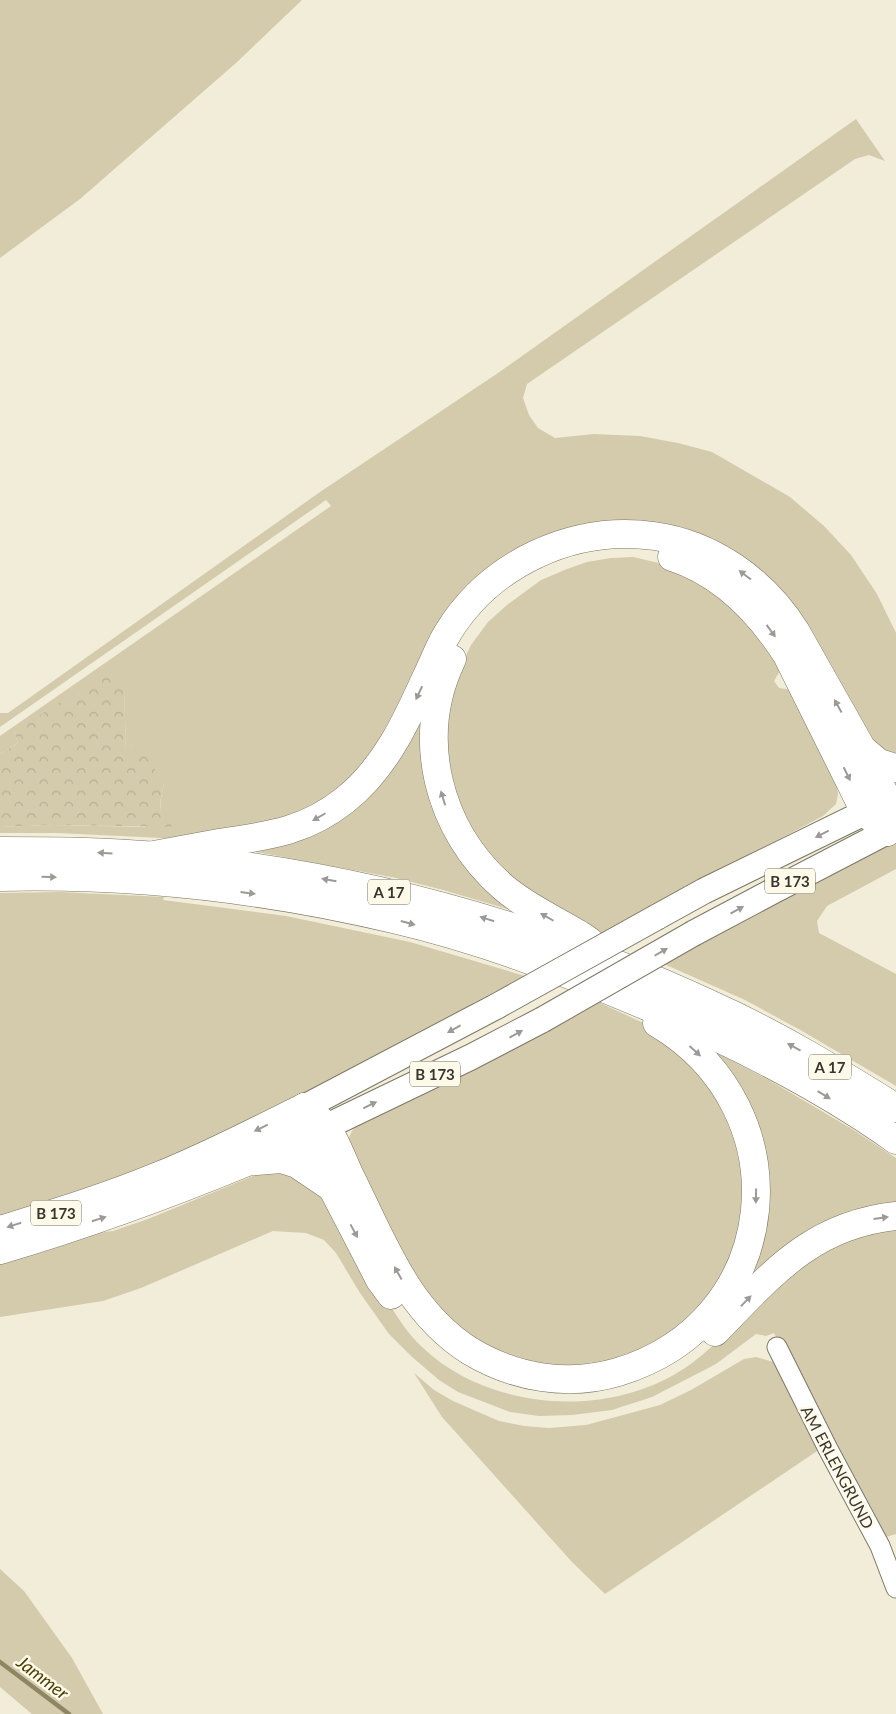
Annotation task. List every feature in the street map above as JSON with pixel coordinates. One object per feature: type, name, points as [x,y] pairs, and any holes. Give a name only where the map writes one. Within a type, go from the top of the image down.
[{"type":"highway","points":[[154,855],[272,835],[312,821],[344,801],[376,770],[390,749],[406,721],[446,635],[477,595],[519,563],[543,551],[590,537],[638,534],[664,538],[694,547],[721,559],[746,575],[784,613],[862,749],[892,829]]},
{"type":"highway","points":[[615,964],[582,936],[503,888],[483,868],[463,843],[447,810],[441,792],[434,732],[436,712],[450,664],[462,640],[479,617],[497,599],[532,575],[578,556],[602,552],[645,552],[668,556],[690,563],[737,595],[762,620],[787,655],[883,803]]},
{"type":"highway","points":[[862,749],[879,763],[896,768]]},
{"type":"highway","name":"A 17","points":[[0,851],[103,852],[203,860],[347,883],[416,898],[533,933],[615,964],[718,1008],[841,1074],[896,1108]]},
{"type":"highway","name":"A 17","points":[[0,877],[144,881],[276,896],[341,907],[399,920],[463,938],[527,959],[630,999],[711,1034],[810,1086],[896,1140]]},
{"type":"highway","points":[[305,1107],[316,1132],[416,1302],[451,1337],[470,1351],[496,1364],[526,1374],[553,1379],[592,1378],[638,1366],[671,1350],[702,1324],[722,1301],[740,1269],[750,1240],[756,1205],[756,1186],[746,1129],[718,1075],[693,1049],[675,1034],[648,1018],[630,999]]},
{"type":"highway","name":"B 173","points":[[0,1230],[111,1194],[156,1177],[200,1158],[305,1107]]},
{"type":"highway","points":[[316,1132],[332,1187],[380,1280],[404,1314],[424,1337],[453,1361],[487,1380],[523,1390],[562,1395],[595,1394],[628,1386],[660,1373],[686,1357],[712,1335],[778,1269],[808,1246],[827,1234],[852,1224],[896,1216]]},
{"type":"highway","name":"B 173","points":[[0,1250],[107,1216],[250,1161],[316,1132]]},
{"type":"highway","points":[[250,1161],[281,1159],[297,1164],[332,1187]]},
{"type":"main road","name":"B 173","points":[[305,1107],[497,1006],[704,892],[883,803]]},
{"type":"main road","name":"B 173","points":[[316,1132],[479,1053],[542,1020],[772,890],[892,829]]},
{"type":"street","name":"AM ERLENGRUND","points":[[777,1347],[828,1449],[880,1546],[896,1588]]},
{"type":"green space","points":[[0,0],[302,0],[236,63],[80,199],[0,258]]},
{"type":"green space","points":[[856,119],[885,161],[869,155],[855,159],[527,384],[523,398],[529,415],[538,428],[555,438],[594,434],[640,436],[712,452],[790,497],[824,526],[851,555],[877,594],[896,633],[896,762],[878,752],[692,540],[514,559],[383,747],[307,816],[183,839],[57,833],[0,833],[0,827],[54,825],[145,827],[164,817],[160,805],[164,783],[126,751],[124,689],[14,732],[18,743],[0,754],[0,736],[331,506],[326,500],[0,727],[0,713],[8,713],[320,492],[498,373]]},
{"type":"green space","points":[[633,557],[685,569],[749,623],[781,669],[774,681],[779,688],[793,690],[835,776],[838,794],[836,804],[823,816],[599,935],[533,903],[466,836],[444,758],[443,737],[459,670],[471,645],[488,622],[507,605],[541,580],[587,562]]},
{"type":"green space","points":[[103,674],[124,689],[126,751],[141,749],[164,783],[160,805],[163,814],[173,821],[171,827],[54,825],[0,827],[0,754],[18,743],[14,732]]},
{"type":"green space","points":[[436,674],[429,765],[524,914],[396,878],[246,850],[317,826]]},
{"type":"green space","points":[[896,837],[896,869],[827,906],[817,921],[819,933],[896,974],[896,1086],[745,1000],[664,964],[707,939]]},
{"type":"green space","points":[[59,892],[164,897],[163,900],[286,916],[410,942],[525,976],[473,1003],[476,1008],[184,1154],[0,1221],[0,893]]},
{"type":"green space","points":[[598,1002],[650,1026],[681,1046],[734,1114],[750,1204],[716,1298],[636,1360],[553,1373],[463,1335],[410,1273],[348,1142],[356,1126],[369,1116],[381,1114],[568,1020]]},
{"type":"green space","points":[[701,1045],[769,1080],[852,1129],[896,1158],[896,1210],[735,1304],[763,1206]]},
{"type":"green space","points":[[276,1169],[314,1179],[359,1256],[396,1314],[422,1347],[450,1369],[482,1385],[517,1396],[554,1401],[591,1400],[627,1394],[661,1381],[692,1363],[707,1351],[760,1295],[804,1257],[896,1223],[896,1534],[886,1537],[870,1505],[860,1498],[829,1443],[774,1333],[766,1336],[756,1334],[716,1364],[652,1397],[612,1410],[572,1415],[539,1416],[510,1412],[458,1392],[439,1380],[411,1356],[389,1334],[360,1293],[336,1253],[324,1240],[306,1233],[273,1231],[141,1288],[103,1301],[0,1317],[0,1260],[88,1234],[113,1231],[148,1219],[260,1173]]},
{"type":"green space","points":[[756,1357],[780,1364],[823,1447],[605,1594],[572,1562],[442,1417],[414,1373],[434,1390],[453,1401],[499,1421],[549,1428],[586,1425],[660,1405],[691,1390],[744,1359]]},
{"type":"green space","points":[[0,1569],[24,1591],[72,1658],[103,1714],[32,1714],[0,1687]]},
{"type":"waterway","name":"Jammer","points":[[0,1662],[69,1714]]}]
